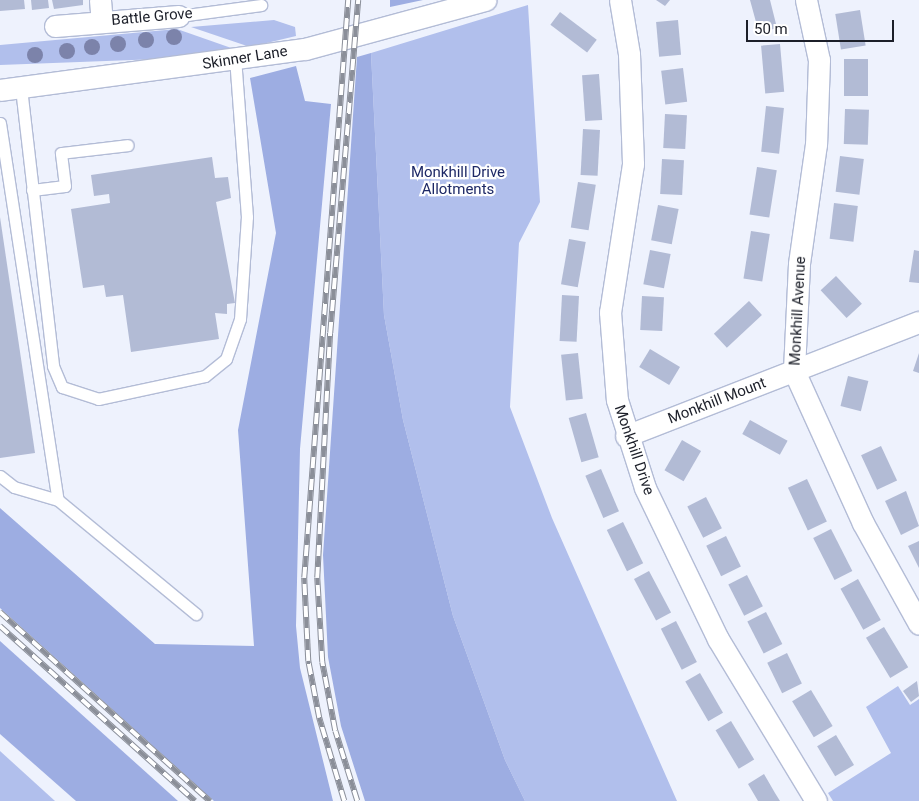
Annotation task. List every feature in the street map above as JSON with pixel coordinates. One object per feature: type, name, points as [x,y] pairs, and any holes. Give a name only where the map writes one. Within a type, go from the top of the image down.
[{"type":"street","name":"Battle Grove","points":[[100,0],[102,22]]},
{"type":"street","name":"Skinner Lane","points":[[0,90],[305,49],[485,0]]},
{"type":"street","name":"Monkhill Drive","points":[[620,0],[629,54],[633,164],[609,336],[626,436],[645,488],[718,639],[816,801]]},
{"type":"street","name":"Monkhill Avenue","points":[[806,0],[819,60],[816,144],[799,264],[794,371],[863,523],[919,624]]},
{"type":"street","name":"Battle Grove","points":[[55,26],[179,16]]},
{"type":"street","name":"Monkhill Mount","points":[[626,436],[919,322]]},
{"type":"lane","name":"Battle Grove","points":[[179,16],[261,6]]},
{"type":"lane","points":[[21,88],[53,366],[62,387],[98,399],[205,376],[226,359],[240,319],[246,217],[235,59]]},
{"type":"lane","points":[[0,123],[58,500]]},
{"type":"lane","points":[[32,190],[64,186],[61,153],[128,145]]},
{"type":"lane","points":[[0,476],[14,486],[58,500],[196,614]]},
{"type":"green space","name":"Monkhill Drive Allotments","points":[[528,5],[540,202],[519,243],[510,407],[552,518],[677,801],[525,801],[505,760],[453,616],[403,420],[384,315],[371,53]]},
{"type":"green space","points":[[274,20],[295,27],[296,36],[250,47],[191,27]]},
{"type":"green space","points":[[177,29],[237,50],[159,59],[0,65],[0,45]]},
{"type":"green space","points":[[898,686],[910,705],[919,699],[919,801],[833,801],[828,793],[891,753],[866,707]]},
{"type":"green space","points":[[0,751],[55,801],[0,801]]},
{"type":"shaded area","points":[[390,0],[423,0],[390,7]]},
{"type":"shaded area","points":[[371,53],[384,315],[403,420],[453,616],[505,760],[525,801],[365,801],[341,726],[328,657],[323,555],[357,57]]},
{"type":"shaded area","points":[[296,66],[305,101],[331,104],[300,449],[296,626],[300,668],[333,801],[214,801],[0,608],[0,508],[155,644],[254,646],[238,430],[276,233],[250,78]]},
{"type":"shaded area","points":[[0,641],[178,801],[76,801],[0,734]]},
{"type":"building","points":[[0,0],[24,0],[25,9],[0,11]]},
{"type":"building","points":[[31,0],[48,0],[49,8],[32,10]]},
{"type":"building","points":[[52,0],[83,0],[83,5],[54,9]]},
{"type":"building","points":[[656,0],[670,0],[665,6]]},
{"type":"building","points":[[750,0],[770,0],[777,28],[759,33]]},
{"type":"building","points":[[860,10],[866,46],[841,49],[835,14]]},
{"type":"building","points":[[560,12],[597,40],[587,52],[550,25]]},
{"type":"building","points":[[678,20],[681,55],[659,57],[656,22]]},
{"type":"building","points":[[780,44],[784,92],[765,93],[761,46]]},
{"type":"building","points":[[844,59],[868,59],[868,96],[844,96]]},
{"type":"building","points":[[683,68],[687,102],[665,104],[661,71]]},
{"type":"building","points":[[599,74],[602,120],[585,121],[582,75]]},
{"type":"building","points":[[766,106],[784,108],[779,154],[761,152]]},
{"type":"building","points":[[845,109],[869,110],[868,145],[844,144]]},
{"type":"building","points":[[665,114],[687,115],[685,149],[663,148]]},
{"type":"building","points":[[583,129],[600,130],[598,176],[581,175]]},
{"type":"building","points":[[840,156],[864,159],[859,195],[836,192]]},
{"type":"building","points":[[212,157],[215,178],[228,177],[231,198],[216,202],[235,303],[227,304],[227,314],[215,313],[219,339],[131,352],[123,295],[106,297],[104,285],[83,288],[71,209],[110,203],[109,194],[94,196],[91,175]]},
{"type":"building","points":[[662,159],[684,160],[682,195],[660,194]]},
{"type":"building","points":[[757,167],[777,170],[769,218],[749,214]]},
{"type":"building","points":[[578,182],[596,185],[589,230],[571,227]]},
{"type":"building","points":[[834,203],[858,206],[853,242],[830,239]]},
{"type":"building","points":[[658,205],[679,209],[672,244],[651,240]]},
{"type":"building","points":[[0,217],[35,453],[0,458]]},
{"type":"building","points":[[751,231],[770,234],[762,281],[743,278]]},
{"type":"building","points":[[569,239],[586,242],[578,287],[561,284]]},
{"type":"building","points":[[650,250],[671,254],[664,288],[643,284]]},
{"type":"building","points":[[914,250],[919,251],[919,283],[909,282]]},
{"type":"building","points":[[836,276],[862,304],[847,318],[821,290]]},
{"type":"building","points":[[562,295],[579,296],[577,342],[560,341]]},
{"type":"building","points":[[642,296],[664,297],[662,331],[640,330]]},
{"type":"building","points":[[749,301],[762,315],[727,348],[714,334]]},
{"type":"building","points":[[650,349],[680,367],[669,385],[639,367]]},
{"type":"building","points":[[578,353],[583,399],[566,401],[561,355]]},
{"type":"building","points":[[919,353],[919,373],[913,371]]},
{"type":"building","points":[[848,376],[868,381],[861,411],[841,406]]},
{"type":"building","points":[[586,413],[599,457],[581,462],[569,418]]},
{"type":"building","points":[[750,420],[788,441],[780,455],[742,434]]},
{"type":"building","points":[[682,440],[701,451],[684,481],[664,470]]},
{"type":"building","points":[[881,446],[897,480],[877,490],[861,455]]},
{"type":"building","points":[[601,469],[619,511],[603,518],[585,476]]},
{"type":"building","points":[[807,479],[827,522],[808,530],[788,488]]},
{"type":"building","points":[[906,491],[919,526],[901,535],[885,501]]},
{"type":"building","points":[[706,497],[722,528],[703,538],[687,507]]},
{"type":"building","points":[[623,522],[643,563],[627,571],[607,530]]},
{"type":"building","points":[[831,529],[852,571],[835,580],[813,538]]},
{"type":"building","points":[[726,536],[741,567],[721,576],[706,546]]},
{"type":"building","points":[[919,541],[919,568],[908,546]]},
{"type":"building","points":[[649,571],[671,612],[656,620],[634,579]]},
{"type":"building","points":[[747,575],[763,606],[744,616],[728,585]]},
{"type":"building","points":[[858,579],[881,620],[863,630],[841,589]]},
{"type":"building","points":[[766,612],[782,644],[764,654],[747,622]]},
{"type":"building","points":[[676,621],[697,662],[682,670],[661,629]]},
{"type":"building","points":[[884,627],[908,667],[890,678],[866,638]]},
{"type":"building","points":[[787,653],[802,684],[782,693],[767,663]]},
{"type":"building","points":[[700,673],[723,713],[708,721],[685,682]]},
{"type":"building","points":[[917,681],[919,696],[911,702],[903,691]]},
{"type":"building","points":[[811,690],[833,726],[814,737],[792,701]]},
{"type":"building","points":[[731,721],[754,760],[739,769],[716,730]]},
{"type":"building","points":[[836,735],[854,765],[835,776],[817,746]]},
{"type":"building","points":[[764,774],[780,801],[758,801],[748,784]]},
{"type":"railway","points":[[344,801],[319,718],[308,661],[304,578],[348,0]]},
{"type":"railway","points":[[357,801],[335,731],[322,662],[317,578],[330,333],[358,0]]},
{"type":"railway","points":[[0,612],[210,801]]},
{"type":"railway","points":[[0,626],[195,801]]}]
